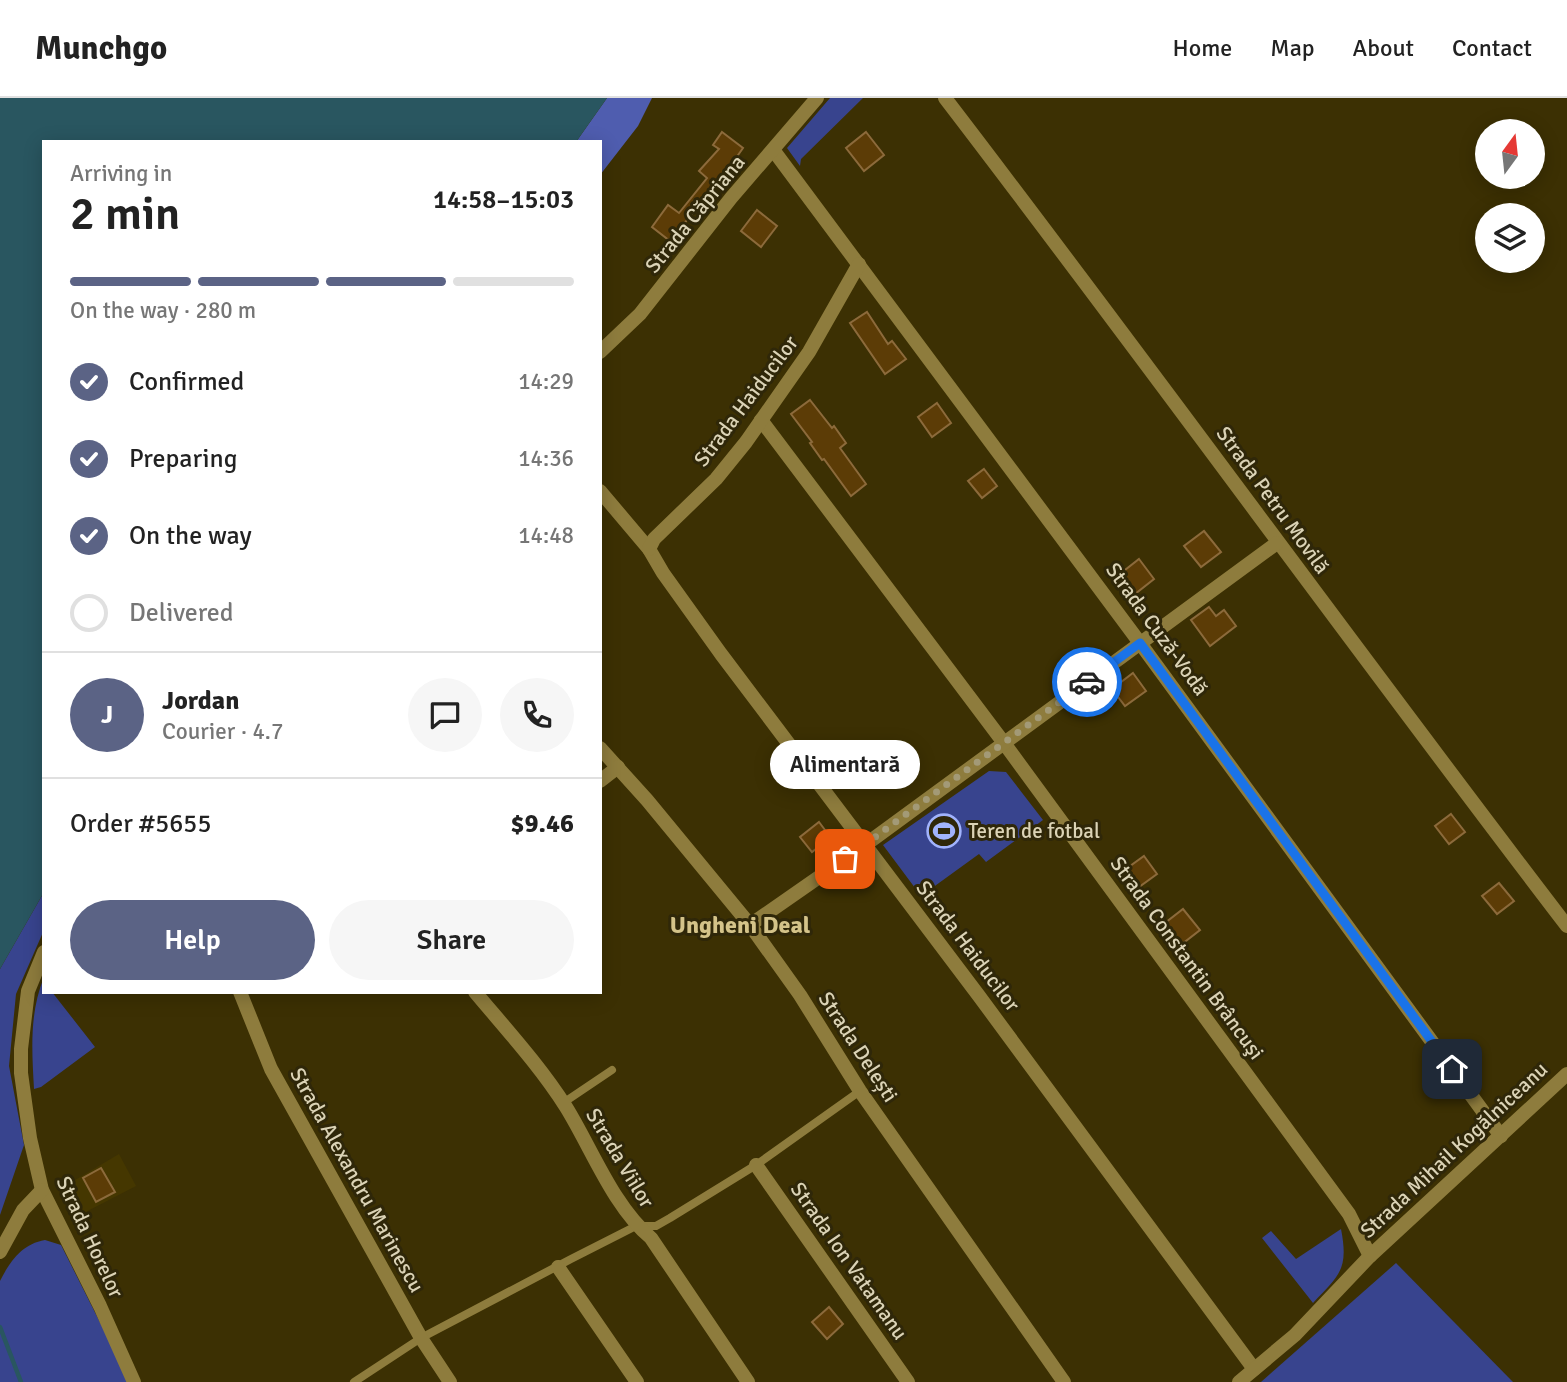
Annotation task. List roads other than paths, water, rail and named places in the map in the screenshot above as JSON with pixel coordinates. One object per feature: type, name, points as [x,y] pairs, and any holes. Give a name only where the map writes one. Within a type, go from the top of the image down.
[{"type":"street","name":"Strada Căpriana","points":[[602,350],[640,314],[731,198],[817,98]]},
{"type":"street","name":"Strada Petru Movilă","points":[[945,98],[1567,926]]},
{"type":"street","name":"Strada Cuză-Vodă","points":[[774,151],[1140,643],[1501,1136]]},
{"type":"street","name":"Strada Haiducilor","points":[[649,549],[654,539],[716,479],[761,420],[816,341],[859,264]]},
{"type":"street","name":"Strada Constantin Brâncuşi","points":[[761,420],[1004,743],[1349,1214],[1370,1256]]},
{"type":"street","name":"Strada Haiducilor","points":[[602,493],[649,549],[663,573],[714,643],[1254,1369]]},
{"type":"street","points":[[750,925],[865,845],[1277,543]]},
{"type":"street","name":"Strada Delești","points":[[602,750],[750,925],[806,1004],[860,1091],[1064,1382]]},
{"type":"street","points":[[602,779],[618,767]]},
{"type":"street","name":"Strada Horelor","points":[[42,956],[31,979],[24,1007],[21,1073],[30,1138],[42,1190],[100,1306],[134,1382]]},
{"type":"street","name":"Strada Alexandru Marinescu","points":[[241,994],[271,1069],[421,1338],[450,1382]]},
{"type":"street","name":"Strada Viilor","points":[[477,994],[563,1103],[636,1226],[651,1238],[748,1382]]},
{"type":"street","name":"Strada Mihail Kogălniceanu","points":[[1239,1382],[1302,1328],[1370,1256],[1567,1074]]},
{"type":"street","name":"Strada Ion Vatamanu","points":[[756,1165],[908,1382]]},
{"type":"street","points":[[0,1252],[23,1210],[42,1190]]},
{"type":"street","points":[[558,1267],[637,1382]]},
{"type":"lane","points":[[563,1103],[611,1070]]},
{"type":"lane","points":[[354,1382],[421,1338],[636,1226],[656,1226],[670,1218],[756,1165],[860,1091]]},
{"type":"waterway","points":[[0,1327],[21,1382]]},
{"type":"place","name":"Teren de fotbal","points":[[944,831]]},
{"type":"place","name":"Alimentară","points":[[845,859]]},
{"type":"district","name":"Ungheni Deal","points":[[740,925]]}]
